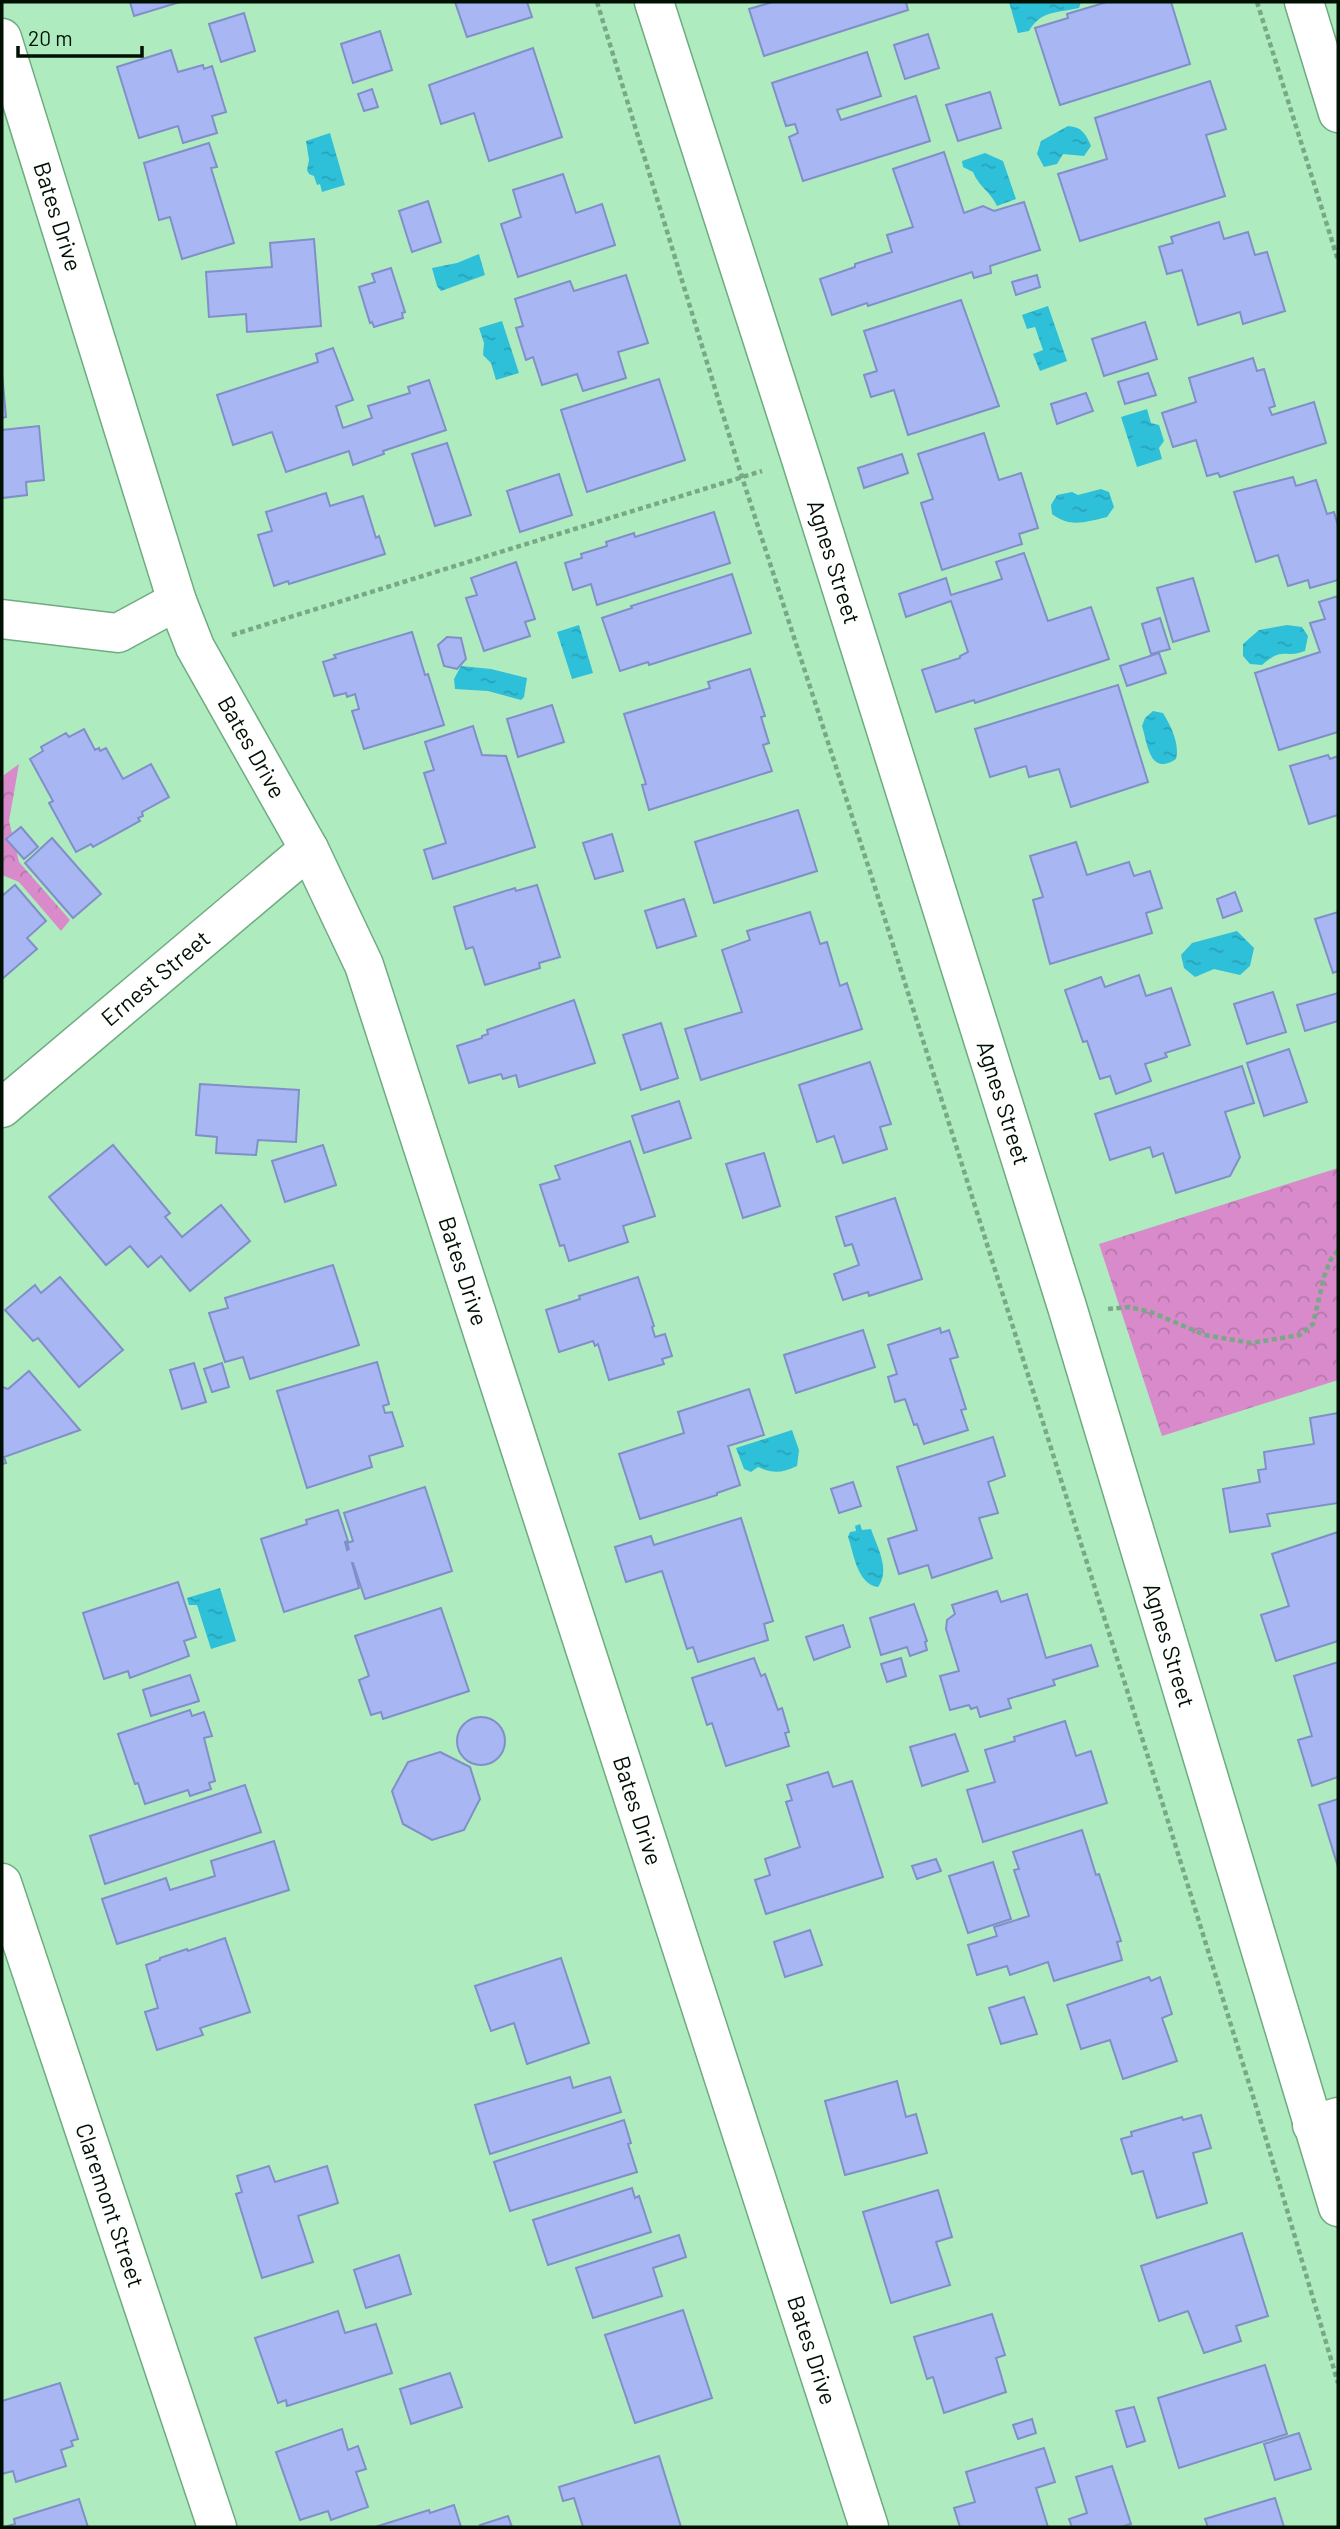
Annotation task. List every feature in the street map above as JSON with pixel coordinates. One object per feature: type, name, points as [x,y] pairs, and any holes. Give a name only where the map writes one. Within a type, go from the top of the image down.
[{"type":"street","name":"Agnes Street","points":[[654,2],[802,459],[1325,2121],[1338,2207]]},
{"type":"street","points":[[1304,2],[1338,113]]},
{"type":"street","name":"Bates Drive","points":[[2,38],[177,601],[195,647],[309,849],[364,965],[869,2527]]},
{"type":"street","points":[[2,619],[118,633],[177,601]]},
{"type":"street","name":"Ernest Street","points":[[2,1108],[309,849]]},
{"type":"street","name":"Claremont Street","points":[[2,1884],[217,2527]]},
{"type":"path","points":[[597,2],[742,477],[872,878],[1159,1792],[1264,2132],[1338,2384]]},
{"type":"path","points":[[1257,2],[1338,260]]},
{"type":"path","points":[[195,647],[802,459]]},
{"type":"path","points":[[1068,1310],[1129,1307],[1170,1319],[1205,1335],[1251,1343],[1300,1335],[1313,1324],[1324,1277],[1338,1250]]},
{"type":"green space","points":[[19,764],[9,821],[19,862],[70,920],[61,931],[19,882],[2,875],[2,786],[4,775]]},
{"type":"green space","points":[[1338,1168],[1338,1380],[1162,1436],[1099,1244]]},
{"type":"water","points":[[1009,2],[1081,2],[1079,8],[1045,16],[1029,31],[1018,33]]},
{"type":"water","points":[[1068,126],[1083,132],[1091,146],[1084,156],[1063,154],[1057,164],[1044,167],[1037,154],[1041,141]]},
{"type":"water","points":[[330,133],[345,185],[322,192],[320,184],[317,185],[314,176],[307,170],[309,160],[306,141]]},
{"type":"water","points":[[985,153],[1003,161],[1016,199],[997,206],[973,172],[963,167],[962,161]]},
{"type":"water","points":[[479,254],[485,275],[441,291],[432,268],[457,263]]},
{"type":"water","points":[[1048,306],[1067,361],[1040,371],[1033,354],[1043,350],[1035,327],[1027,329],[1022,315]]},
{"type":"water","points":[[502,321],[519,373],[496,380],[491,363],[483,355],[484,343],[479,328]]},
{"type":"water","points":[[1147,409],[1151,423],[1159,425],[1164,441],[1159,448],[1162,459],[1137,467],[1121,417]]},
{"type":"water","points":[[1101,489],[1109,492],[1114,507],[1107,517],[1072,522],[1052,514],[1051,505],[1057,495],[1072,492],[1078,495]]},
{"type":"water","points":[[579,625],[593,673],[572,679],[557,632]]},
{"type":"water","points":[[1287,625],[1302,627],[1308,636],[1305,651],[1280,654],[1262,665],[1250,664],[1243,656],[1243,644],[1259,630]]},
{"type":"water","points":[[461,666],[491,669],[527,678],[524,697],[521,700],[488,691],[455,689],[454,679]]},
{"type":"water","points":[[1153,711],[1163,713],[1176,741],[1176,759],[1167,763],[1155,761],[1146,742],[1142,726],[1145,718]]},
{"type":"water","points":[[1237,931],[1254,948],[1250,966],[1240,975],[1214,969],[1195,977],[1184,968],[1181,955],[1192,943]]},
{"type":"water","points":[[792,1430],[799,1450],[797,1466],[778,1472],[758,1467],[751,1472],[744,1469],[736,1448]]},
{"type":"water","points":[[860,1524],[862,1530],[871,1529],[882,1558],[883,1573],[878,1587],[871,1585],[861,1574],[848,1537],[850,1532],[856,1531],[855,1526]]},
{"type":"water","points":[[220,1588],[236,1641],[211,1649],[197,1605],[189,1605],[187,1598]]},
{"type":"building","points":[[130,2],[180,2],[134,16]]},
{"type":"building","points":[[455,2],[527,2],[532,17],[467,37]]},
{"type":"building","points":[[773,2],[906,2],[908,10],[764,56],[749,9]]},
{"type":"building","points":[[1107,2],[1171,2],[1190,64],[1060,105],[1035,28],[1068,18],[1067,14]]},
{"type":"building","points":[[244,13],[255,51],[221,62],[209,24]]},
{"type":"building","points":[[380,31],[392,70],[353,83],[341,44]]},
{"type":"building","points":[[928,34],[939,68],[905,79],[894,45]]},
{"type":"building","points":[[533,48],[562,137],[489,161],[474,113],[441,124],[429,85]]},
{"type":"building","points":[[171,50],[178,72],[203,65],[204,69],[212,66],[226,112],[212,116],[217,133],[183,143],[178,126],[139,138],[117,67]]},
{"type":"building","points":[[867,52],[881,96],[837,110],[841,120],[916,96],[930,141],[803,181],[789,137],[798,133],[795,124],[786,126],[772,83]]},
{"type":"building","points":[[1210,81],[1226,129],[1206,135],[1225,196],[1080,241],[1058,174],[1107,159],[1095,118]]},
{"type":"building","points":[[372,89],[378,107],[364,111],[358,94]]},
{"type":"building","points":[[990,92],[1001,128],[958,141],[946,105]]},
{"type":"building","points":[[209,143],[217,167],[211,168],[234,243],[182,259],[170,217],[159,220],[144,163]]},
{"type":"building","points":[[944,152],[964,213],[983,206],[994,211],[1024,202],[1040,250],[990,266],[991,273],[974,278],[972,272],[832,315],[820,279],[892,252],[887,235],[913,227],[893,169]]},
{"type":"building","points":[[563,174],[576,213],[602,204],[615,245],[518,277],[501,224],[521,217],[513,190]]},
{"type":"building","points":[[428,201],[441,242],[412,252],[399,211]]},
{"type":"building","points":[[1219,222],[1224,239],[1248,232],[1255,255],[1267,252],[1285,311],[1243,324],[1240,312],[1198,325],[1182,270],[1167,274],[1159,247],[1173,243],[1171,237]]},
{"type":"building","points":[[314,239],[321,326],[247,332],[246,314],[209,317],[206,272],[272,267],[270,243]]},
{"type":"building","points":[[391,268],[405,312],[402,313],[403,318],[374,327],[372,322],[370,323],[359,287],[375,282],[372,274]]},
{"type":"building","points":[[626,275],[648,343],[618,352],[626,378],[583,391],[577,374],[542,385],[533,357],[526,360],[516,328],[523,326],[515,299],[570,281],[574,291]]},
{"type":"building","points":[[1037,275],[1040,287],[1016,295],[1012,282]]},
{"type":"building","points":[[961,300],[999,406],[908,435],[894,390],[871,397],[864,375],[877,371],[864,331]]},
{"type":"building","points":[[1145,322],[1157,359],[1104,376],[1092,339]]},
{"type":"building","points":[[333,348],[353,400],[336,406],[343,428],[372,418],[368,406],[410,393],[408,387],[429,380],[446,430],[383,451],[384,454],[353,465],[349,451],[286,472],[272,432],[233,445],[217,395],[318,362],[316,354]]},
{"type":"building","points":[[1253,358],[1257,371],[1264,369],[1275,406],[1269,408],[1272,415],[1314,402],[1326,443],[1220,477],[1218,473],[1207,476],[1196,440],[1173,447],[1162,413],[1196,402],[1189,378]]},
{"type":"building","points":[[2,373],[6,417],[2,418]]},
{"type":"building","points":[[1148,373],[1156,395],[1125,404],[1118,382]]},
{"type":"building","points":[[659,379],[685,460],[587,492],[561,410]]},
{"type":"building","points":[[1086,393],[1093,411],[1057,424],[1051,404]]},
{"type":"building","points":[[39,426],[44,480],[26,482],[27,495],[2,498],[2,430]]},
{"type":"building","points":[[984,433],[999,480],[1021,473],[1038,528],[1019,534],[1022,544],[942,570],[921,503],[933,499],[918,454]]},
{"type":"building","points":[[447,443],[471,515],[435,526],[412,454]]},
{"type":"building","points":[[902,454],[908,473],[864,488],[858,468]]},
{"type":"building","points":[[559,474],[572,515],[520,532],[507,491]]},
{"type":"building","points":[[1293,477],[1296,486],[1316,480],[1327,514],[1334,512],[1338,526],[1338,580],[1310,588],[1308,580],[1288,586],[1278,555],[1256,562],[1234,492]]},
{"type":"building","points":[[326,493],[330,506],[363,496],[376,538],[379,536],[385,554],[289,584],[288,581],[274,586],[258,535],[272,531],[266,512]]},
{"type":"building","points":[[714,512],[730,563],[597,605],[591,584],[573,590],[565,563],[582,558],[581,554],[607,546],[606,542],[634,533],[635,537]]},
{"type":"building","points":[[1024,553],[1048,621],[1091,607],[1109,659],[975,703],[974,700],[936,712],[922,670],[960,658],[968,652],[951,601],[906,617],[899,594],[946,578],[951,595],[1002,579],[996,562]]},
{"type":"building","points":[[516,562],[535,619],[525,622],[530,636],[484,651],[466,598],[477,595],[471,578]]},
{"type":"building","points":[[732,574],[751,633],[649,665],[648,662],[620,671],[602,618]]},
{"type":"building","points":[[1193,578],[1209,631],[1173,642],[1157,588]]},
{"type":"building","points":[[1338,596],[1338,732],[1279,750],[1255,673],[1320,652],[1310,623],[1325,619],[1319,602]]},
{"type":"building","points":[[1160,618],[1170,649],[1151,654],[1142,624]]},
{"type":"building","points":[[412,632],[444,725],[364,749],[352,711],[359,709],[355,694],[347,697],[346,693],[334,696],[323,662],[336,658],[334,655]]},
{"type":"building","points":[[447,637],[461,638],[466,659],[457,669],[444,666],[438,645]]},
{"type":"building","points":[[1159,653],[1166,673],[1127,686],[1120,666]]},
{"type":"building","points":[[750,669],[765,716],[761,717],[769,743],[763,745],[772,771],[649,810],[642,785],[646,784],[624,714],[710,688],[708,682]]},
{"type":"building","points":[[1118,685],[1148,782],[1071,807],[1059,769],[1029,777],[1026,766],[990,777],[975,729]]},
{"type":"building","points":[[552,705],[564,742],[518,757],[507,719]]},
{"type":"building","points":[[473,726],[482,755],[506,756],[535,847],[433,879],[424,850],[446,843],[424,773],[434,770],[425,742]]},
{"type":"building","points":[[84,729],[95,750],[106,748],[123,779],[151,764],[169,797],[142,812],[143,816],[138,818],[140,821],[93,847],[91,844],[76,852],[49,803],[53,801],[30,759],[43,751],[41,747],[66,733],[69,737]]},
{"type":"building","points":[[1328,755],[1330,759],[1338,756],[1338,815],[1309,824],[1290,766]]},
{"type":"building","points":[[798,810],[817,871],[714,903],[695,842]]},
{"type":"building","points":[[21,827],[38,847],[24,859],[6,839]]},
{"type":"building","points":[[612,834],[623,871],[595,879],[583,843]]},
{"type":"building","points":[[52,838],[101,894],[73,918],[25,863]]},
{"type":"building","points":[[1076,842],[1087,875],[1129,862],[1134,876],[1150,871],[1162,908],[1146,913],[1152,933],[1050,964],[1033,900],[1043,897],[1030,856]]},
{"type":"building","points":[[15,885],[46,921],[27,938],[37,949],[2,979],[2,896]]},
{"type":"building","points":[[537,885],[560,957],[539,963],[540,968],[485,985],[473,947],[466,949],[454,907],[515,888],[516,891]]},
{"type":"building","points":[[1235,892],[1242,911],[1223,918],[1217,899]]},
{"type":"building","points":[[684,899],[696,936],[657,948],[645,911]]},
{"type":"building","points":[[810,912],[820,944],[827,942],[840,986],[847,983],[862,1029],[701,1080],[685,1029],[742,1012],[722,950],[750,940],[747,931]]},
{"type":"building","points":[[1338,912],[1338,971],[1333,973],[1315,919]]},
{"type":"building","points":[[1139,975],[1146,996],[1171,988],[1190,1045],[1165,1053],[1167,1057],[1145,1064],[1151,1081],[1116,1094],[1110,1076],[1100,1079],[1087,1041],[1083,1042],[1065,990],[1101,977],[1105,987]]},
{"type":"building","points":[[1273,992],[1286,1032],[1247,1044],[1234,1004]]},
{"type":"building","points":[[1338,993],[1338,1021],[1305,1031],[1297,1005]]},
{"type":"building","points":[[574,1000],[595,1063],[519,1087],[516,1075],[503,1079],[501,1074],[469,1083],[457,1046],[482,1038],[488,1034],[487,1030]]},
{"type":"building","points":[[661,1023],[678,1078],[641,1090],[623,1035]]},
{"type":"building","points":[[1289,1049],[1307,1102],[1264,1116],[1247,1063]]},
{"type":"building","points":[[870,1062],[891,1124],[880,1127],[887,1149],[843,1163],[834,1136],[817,1142],[799,1085]]},
{"type":"building","points":[[1242,1066],[1254,1103],[1225,1112],[1240,1157],[1230,1176],[1176,1193],[1163,1153],[1153,1157],[1150,1147],[1110,1160],[1095,1114]]},
{"type":"building","points":[[200,1084],[299,1090],[296,1142],[258,1140],[256,1155],[216,1153],[217,1137],[196,1135]]},
{"type":"building","points":[[679,1101],[691,1138],[644,1153],[632,1116]]},
{"type":"building","points":[[630,1141],[655,1216],[623,1226],[628,1242],[569,1261],[564,1245],[560,1246],[540,1185],[560,1179],[555,1166]]},
{"type":"building","points":[[113,1145],[170,1213],[165,1217],[182,1237],[221,1205],[250,1241],[190,1291],[161,1256],[148,1267],[130,1246],[106,1265],[49,1197]]},
{"type":"building","points":[[323,1145],[336,1185],[285,1202],[272,1161]]},
{"type":"building","points":[[764,1153],[780,1206],[743,1218],[726,1164]]},
{"type":"building","points":[[895,1198],[922,1279],[869,1296],[868,1292],[843,1300],[834,1274],[859,1265],[852,1244],[845,1246],[836,1217]]},
{"type":"building","points":[[333,1265],[359,1345],[250,1379],[243,1357],[225,1362],[209,1313],[228,1308],[225,1298]]},
{"type":"building","points":[[60,1277],[123,1350],[79,1387],[38,1338],[33,1341],[5,1310],[35,1285],[41,1293]]},
{"type":"building","points":[[638,1277],[655,1337],[665,1334],[672,1356],[662,1359],[664,1364],[609,1380],[598,1344],[595,1346],[593,1341],[559,1352],[546,1310]]},
{"type":"building","points":[[940,1328],[941,1333],[949,1330],[958,1357],[950,1359],[966,1409],[961,1410],[968,1430],[924,1444],[905,1399],[895,1402],[888,1377],[897,1374],[888,1345]]},
{"type":"building","points":[[863,1330],[875,1367],[796,1393],[784,1355]]},
{"type":"building","points":[[377,1362],[389,1404],[383,1406],[385,1413],[392,1412],[403,1446],[369,1456],[372,1467],[307,1488],[277,1391]]},
{"type":"building","points":[[194,1363],[206,1402],[182,1409],[170,1370]]},
{"type":"building","points":[[222,1363],[229,1387],[212,1392],[204,1369]]},
{"type":"building","points":[[29,1371],[80,1430],[4,1457],[6,1463],[2,1464],[2,1387],[8,1389]]},
{"type":"building","points":[[749,1389],[764,1435],[728,1446],[740,1485],[640,1519],[619,1454],[684,1433],[678,1412]]},
{"type":"building","points":[[1338,1413],[1338,1503],[1267,1514],[1270,1526],[1230,1532],[1223,1489],[1260,1482],[1258,1470],[1266,1469],[1264,1452],[1314,1444],[1310,1418]]},
{"type":"building","points":[[993,1437],[1005,1476],[988,1482],[998,1513],[979,1518],[992,1558],[932,1578],[928,1565],[899,1574],[888,1539],[917,1530],[897,1467]]},
{"type":"building","points":[[853,1482],[861,1506],[839,1513],[831,1489]]},
{"type":"building","points":[[425,1487],[452,1571],[365,1599],[352,1563],[359,1588],[284,1612],[261,1539],[307,1524],[306,1520],[338,1510],[348,1541],[345,1542],[347,1550],[347,1543],[353,1541],[344,1513]]},
{"type":"building","points":[[741,1518],[773,1621],[764,1624],[768,1640],[698,1662],[693,1647],[687,1649],[662,1571],[626,1582],[615,1547],[651,1536],[654,1545]]},
{"type":"building","points":[[1338,1532],[1338,1641],[1276,1661],[1261,1615],[1289,1606],[1272,1554]]},
{"type":"building","points":[[178,1582],[196,1637],[184,1641],[189,1656],[130,1678],[128,1671],[104,1679],[83,1613]]},
{"type":"building","points":[[997,1591],[1001,1602],[1027,1594],[1046,1658],[1091,1645],[1098,1666],[1053,1680],[1055,1685],[1008,1699],[1011,1708],[980,1717],[977,1707],[971,1709],[969,1705],[950,1710],[940,1676],[959,1671],[946,1629],[947,1620],[955,1614],[952,1605]]},
{"type":"building","points":[[914,1604],[927,1641],[927,1650],[910,1656],[907,1647],[881,1655],[870,1618]]},
{"type":"building","points":[[441,1608],[469,1691],[383,1719],[381,1712],[371,1715],[359,1680],[369,1676],[355,1636]]},
{"type":"building","points":[[843,1625],[850,1647],[814,1660],[806,1637]]},
{"type":"building","points":[[754,1658],[761,1676],[765,1674],[778,1710],[782,1708],[789,1732],[785,1733],[789,1746],[726,1766],[712,1723],[707,1725],[692,1678]]},
{"type":"building","points":[[901,1658],[906,1676],[887,1682],[881,1664]]},
{"type":"building","points":[[1338,1662],[1338,1777],[1312,1786],[1298,1740],[1312,1736],[1294,1676]]},
{"type":"building","points":[[190,1675],[199,1701],[151,1716],[143,1690]]},
{"type":"building","points":[[190,1710],[192,1716],[204,1712],[212,1736],[204,1738],[215,1781],[209,1783],[211,1789],[190,1796],[188,1790],[145,1804],[138,1783],[135,1784],[118,1734]]},
{"type":"building","points":[[481,1717],[498,1724],[505,1741],[498,1758],[481,1765],[464,1758],[457,1741],[464,1724]]},
{"type":"building","points":[[1065,1721],[1076,1756],[1091,1751],[1107,1803],[983,1842],[967,1790],[995,1782],[985,1750],[1015,1741],[1014,1737]]},
{"type":"building","points":[[955,1734],[968,1771],[922,1786],[910,1747]]},
{"type":"building","points":[[440,1752],[470,1767],[480,1799],[464,1830],[432,1840],[403,1824],[392,1791],[408,1762]]},
{"type":"building","points":[[828,1772],[833,1787],[852,1781],[883,1877],[766,1914],[755,1880],[770,1875],[765,1859],[800,1847],[786,1802],[792,1800],[787,1785]]},
{"type":"building","points":[[245,1785],[261,1832],[105,1884],[90,1836]]},
{"type":"building","points":[[1338,1799],[1338,1867],[1319,1805]]},
{"type":"building","points":[[1082,1830],[1121,1941],[1117,1942],[1122,1960],[1054,1981],[1048,1962],[1010,1975],[1007,1966],[977,1975],[968,1945],[997,1936],[994,1927],[1029,1916],[1014,1870],[1019,1869],[1013,1852]]},
{"type":"building","points":[[274,1841],[289,1890],[117,1944],[102,1899],[166,1878],[170,1890],[215,1876],[211,1861]]},
{"type":"building","points":[[936,1859],[941,1871],[917,1879],[912,1866]]},
{"type":"building","points":[[993,1862],[1011,1919],[968,1933],[949,1876]]},
{"type":"building","points":[[810,1930],[822,1965],[785,1977],[774,1942]]},
{"type":"building","points":[[225,1938],[250,2012],[200,2028],[203,2035],[157,2050],[145,2012],[158,2008],[146,1965]]},
{"type":"building","points":[[561,1958],[589,2043],[527,2064],[514,2023],[491,2031],[475,1986]]},
{"type":"building","points":[[1149,1977],[1151,1981],[1160,1977],[1172,2014],[1162,2018],[1177,2061],[1123,2079],[1110,2040],[1081,2049],[1067,2005]]},
{"type":"building","points":[[1024,1997],[1037,2034],[1001,2044],[989,2008]]},
{"type":"building","points":[[570,2077],[573,2088],[610,2077],[621,2112],[490,2154],[475,2105]]},
{"type":"building","points":[[897,2081],[906,2117],[916,2114],[927,2153],[845,2175],[825,2101]]},
{"type":"building","points":[[1201,2115],[1211,2148],[1193,2153],[1207,2203],[1157,2218],[1143,2171],[1132,2174],[1121,2139],[1132,2136],[1131,2132],[1182,2117],[1183,2120]]},
{"type":"building","points":[[624,2120],[637,2172],[510,2211],[494,2162]]},
{"type":"building","points":[[269,2166],[275,2182],[327,2166],[338,2203],[298,2216],[313,2262],[262,2278],[236,2194],[242,2192],[237,2176]]},
{"type":"building","points":[[632,2188],[635,2198],[639,2196],[651,2232],[548,2265],[533,2220]]},
{"type":"building","points":[[938,2190],[952,2237],[936,2242],[950,2285],[891,2303],[863,2212]]},
{"type":"building","points":[[1242,2233],[1268,2316],[1236,2326],[1241,2341],[1204,2353],[1188,2311],[1159,2321],[1141,2266]]},
{"type":"building","points":[[679,2235],[686,2257],[653,2268],[662,2296],[593,2318],[576,2268]]},
{"type":"building","points":[[399,2255],[411,2294],[366,2308],[354,2270]]},
{"type":"building","points":[[683,2310],[712,2398],[635,2423],[605,2335]]},
{"type":"building","points":[[338,2311],[345,2333],[376,2324],[392,2373],[287,2406],[286,2400],[278,2403],[255,2338]]},
{"type":"building","points":[[992,2314],[1005,2355],[996,2358],[1006,2392],[944,2413],[933,2377],[927,2379],[914,2337]]},
{"type":"building","points":[[1265,2365],[1287,2434],[1179,2468],[1158,2398]]},
{"type":"building","points":[[450,2373],[462,2407],[411,2424],[400,2389]]},
{"type":"building","points":[[60,2383],[78,2439],[71,2441],[73,2446],[61,2450],[66,2466],[16,2482],[13,2471],[2,2474],[2,2401]]},
{"type":"building","points":[[1134,2407],[1145,2441],[1127,2447],[1116,2411]]},
{"type":"building","points":[[1032,2419],[1036,2433],[1018,2439],[1013,2425]]},
{"type":"building","points":[[342,2429],[348,2450],[358,2446],[366,2469],[356,2472],[368,2507],[331,2520],[328,2511],[300,2520],[276,2452]]},
{"type":"building","points":[[1299,2433],[1311,2469],[1275,2480],[1264,2444]]},
{"type":"building","points":[[1044,2448],[1055,2482],[1036,2488],[1048,2527],[960,2527],[954,2508],[975,2502],[966,2472]]},
{"type":"building","points":[[659,2456],[681,2527],[583,2527],[574,2498],[563,2501],[559,2487]]},
{"type":"building","points":[[1112,2466],[1131,2524],[1121,2527],[1072,2527],[1069,2519],[1087,2513],[1076,2477]]},
{"type":"building","points":[[1275,2498],[1284,2527],[1208,2527],[1205,2519]]},
{"type":"building","points":[[79,2499],[88,2527],[4,2527],[15,2524],[14,2519]]},
{"type":"building","points":[[454,2505],[461,2527],[375,2527],[429,2510],[430,2513]]},
{"type":"building","points":[[508,2516],[512,2527],[480,2525]]}]
